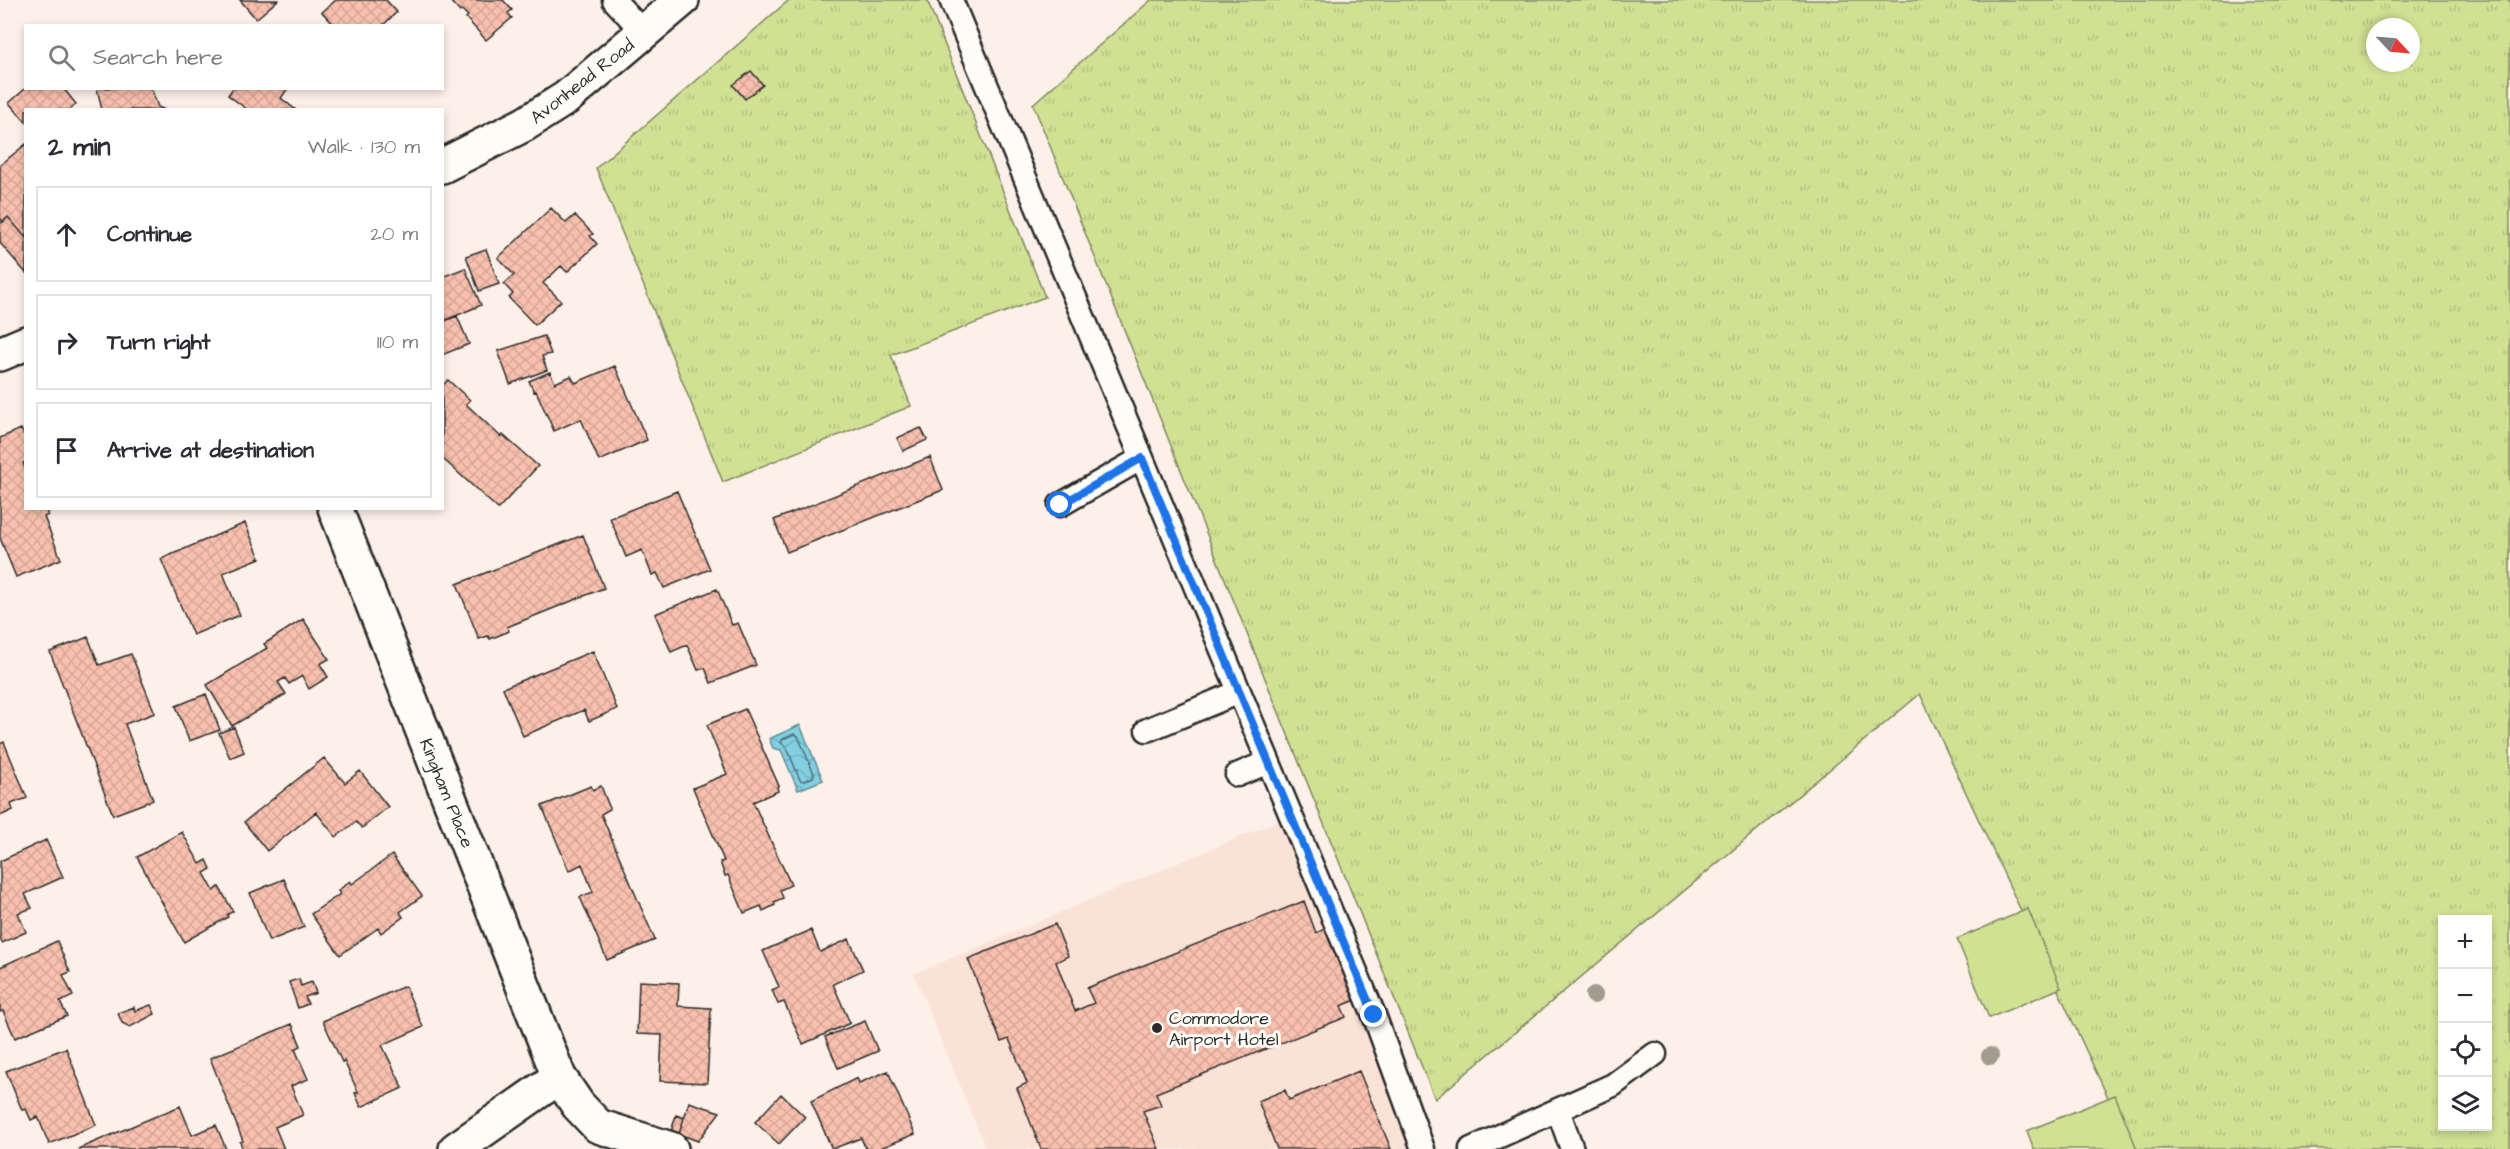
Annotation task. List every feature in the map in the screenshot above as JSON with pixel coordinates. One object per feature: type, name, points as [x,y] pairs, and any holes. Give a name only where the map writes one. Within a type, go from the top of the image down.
[{"type":"street","name":"Avonhead Road","points":[[444,165],[525,124],[566,98],[682,0]]},
{"type":"street","points":[[0,354],[24,344]]},
{"type":"street","name":"Kingham Place","points":[[336,510],[560,1077],[578,1105],[598,1126],[671,1149]]},
{"type":"street","points":[[456,1149],[560,1077]]},
{"type":"lane","points":[[614,0],[644,33]]},
{"type":"lane","points":[[951,0],[1374,1015],[1423,1149]]},
{"type":"lane","points":[[1060,505],[1142,458]]},
{"type":"lane","points":[[1147,730],[1239,692]]},
{"type":"lane","points":[[1237,775],[1268,762]]},
{"type":"lane","points":[[1471,1149],[1613,1085],[1655,1054]]},
{"type":"lane","points":[[1558,1110],[1572,1149]]},
{"type":"shaded area","points":[[1285,818],[1410,1149],[986,1149],[914,974]]},
{"type":"green space","points":[[789,0],[927,0],[1045,297],[891,355],[911,406],[723,482],[596,168]]},
{"type":"green space","points":[[1151,0],[2510,0],[2510,1149],[2132,1149],[1920,694],[1435,1099],[1033,104]]},
{"type":"green space","points":[[2028,909],[2061,988],[1989,1018],[1957,939]]},
{"type":"green space","points":[[2115,1095],[2137,1149],[2034,1149],[2027,1131]]},
{"type":"water","points":[[800,725],[823,780],[798,790],[781,750],[773,748],[769,739]]},
{"type":"building","points":[[240,0],[278,0],[256,19]]},
{"type":"building","points":[[336,0],[386,0],[397,12],[384,24],[333,24],[322,12]]},
{"type":"building","points":[[449,0],[503,0],[512,10],[508,13],[512,18],[486,40],[466,18],[468,16],[462,10],[460,12]]},
{"type":"building","points":[[751,71],[763,85],[745,99],[733,85]]},
{"type":"building","points":[[24,90],[65,90],[76,104],[72,108],[24,108],[24,120],[9,103]]},
{"type":"building","points":[[97,90],[152,90],[160,108],[102,108]]},
{"type":"building","points":[[232,90],[287,90],[281,98],[294,108],[245,108],[228,95]]},
{"type":"building","points":[[24,146],[24,236],[8,217],[3,222],[0,218],[0,165]]},
{"type":"building","points":[[551,208],[566,223],[575,215],[593,234],[590,236],[597,244],[567,272],[561,266],[543,283],[561,301],[535,325],[509,298],[513,294],[504,284],[514,275],[498,258]]},
{"type":"building","points":[[8,217],[24,236],[24,271],[0,243],[0,224]]},
{"type":"building","points":[[486,249],[499,284],[479,291],[466,256]]},
{"type":"building","points":[[465,268],[481,305],[446,320],[444,316],[444,276]]},
{"type":"building","points":[[457,316],[469,344],[444,354],[444,321]]},
{"type":"building","points":[[544,336],[551,354],[542,356],[547,370],[510,384],[498,351]]},
{"type":"building","points":[[615,366],[647,440],[599,461],[581,419],[554,431],[529,381],[550,372],[555,383],[571,376],[575,383]]},
{"type":"building","points":[[448,380],[470,400],[466,404],[501,437],[503,435],[538,466],[498,509],[444,460],[444,384]]},
{"type":"building","points":[[921,428],[927,440],[903,451],[897,438]]},
{"type":"building","points":[[21,429],[24,435],[24,510],[46,510],[48,515],[44,517],[61,559],[16,577],[0,538],[0,438]]},
{"type":"building","points":[[930,457],[943,490],[787,552],[774,520]]},
{"type":"building","points":[[677,491],[710,569],[664,588],[657,573],[652,575],[642,550],[626,557],[610,518]]},
{"type":"building","points":[[245,523],[260,558],[223,573],[240,615],[193,635],[161,559]]},
{"type":"building","points":[[583,535],[604,588],[507,627],[509,631],[490,639],[488,636],[479,639],[457,584]]},
{"type":"building","points":[[717,589],[732,625],[738,623],[756,665],[711,683],[705,668],[698,670],[687,645],[671,652],[655,614]]},
{"type":"building","points":[[303,619],[329,659],[320,664],[328,677],[309,689],[302,676],[289,684],[285,678],[278,682],[286,694],[232,726],[207,685],[267,648],[264,644]]},
{"type":"building","points":[[88,637],[99,665],[131,654],[155,713],[125,724],[153,800],[113,815],[50,652]]},
{"type":"building","points":[[593,651],[617,709],[589,721],[584,710],[523,736],[503,688]]},
{"type":"building","points":[[206,694],[220,730],[189,741],[176,706]]},
{"type":"building","points":[[745,709],[779,786],[778,791],[753,802],[791,885],[780,890],[783,898],[774,902],[775,905],[763,911],[761,906],[744,913],[728,875],[725,876],[720,862],[724,861],[693,788],[727,774],[707,725]]},
{"type":"building","points":[[234,727],[244,752],[230,758],[219,733]]},
{"type":"building","points":[[4,742],[27,798],[11,804],[13,810],[0,816],[0,744]]},
{"type":"building","points":[[324,758],[345,783],[360,771],[388,807],[362,828],[356,822],[336,837],[316,812],[267,851],[244,822]]},
{"type":"building","points":[[591,786],[593,790],[601,786],[610,809],[601,814],[655,940],[607,960],[580,897],[593,892],[582,864],[569,871],[542,806]]},
{"type":"building","points":[[182,832],[200,864],[207,860],[211,869],[204,873],[214,891],[219,887],[233,911],[227,915],[228,917],[184,942],[137,857]]},
{"type":"building","points":[[46,840],[63,877],[25,894],[32,908],[18,913],[26,932],[2,943],[0,937],[0,861]]},
{"type":"building","points":[[392,855],[422,896],[400,912],[403,917],[381,933],[378,928],[340,955],[311,914],[340,894],[338,891],[350,881],[352,884]]},
{"type":"building","points":[[284,879],[304,927],[269,941],[250,893]]},
{"type":"building","name":"Commodore Airport Hotel","points":[[1304,901],[1316,933],[1327,928],[1356,1000],[1341,1006],[1346,1017],[1156,1093],[1161,1105],[1143,1111],[1159,1149],[1041,1149],[1017,1088],[1027,1083],[1009,1039],[1001,1042],[968,959],[1055,924],[1068,956],[1056,962],[1075,1011],[1094,1003],[1087,988]]},
{"type":"building","points":[[811,930],[820,952],[849,939],[863,970],[833,984],[850,1023],[803,1044],[784,1002],[778,1004],[772,990],[779,987],[763,951]]},
{"type":"building","points":[[57,941],[70,972],[63,975],[73,996],[60,1002],[67,1016],[15,1038],[3,1011],[0,1012],[0,967]]},
{"type":"building","points":[[299,979],[301,986],[312,982],[316,993],[305,997],[308,1004],[298,1008],[289,982]]},
{"type":"building","points":[[639,981],[679,983],[678,1006],[711,1008],[707,1083],[660,1081],[662,1035],[637,1034]]},
{"type":"building","points":[[405,986],[423,1027],[382,1045],[403,1088],[361,1107],[355,1093],[358,1092],[323,1021]]},
{"type":"building","points":[[151,1005],[155,1014],[130,1027],[122,1023],[118,1013],[134,1007],[135,1011]]},
{"type":"building","points":[[865,1021],[878,1051],[838,1068],[825,1037]]},
{"type":"building","points":[[292,1024],[301,1046],[295,1049],[308,1079],[291,1086],[303,1115],[275,1127],[284,1149],[243,1149],[240,1142],[243,1141],[210,1058]]},
{"type":"building","points":[[66,1048],[96,1125],[49,1144],[38,1117],[31,1120],[26,1109],[22,1110],[6,1071]]},
{"type":"building","points":[[888,1071],[915,1134],[878,1149],[866,1149],[861,1138],[832,1149],[811,1101],[857,1078],[859,1083]]},
{"type":"building","name":"Commodore Airport Hotel","points":[[1359,1071],[1391,1149],[1277,1149],[1258,1101],[1285,1090],[1289,1100]]},
{"type":"building","points":[[781,1094],[805,1117],[779,1144],[755,1122]]},
{"type":"building","points":[[689,1102],[720,1112],[698,1141],[679,1134]]},
{"type":"building","points":[[180,1106],[192,1135],[216,1125],[226,1149],[78,1149]]},
{"type":"building","points":[[676,1115],[684,1118],[679,1134],[671,1132]]},
{"type":"place","name":"Commodore Airport Hotel","points":[[1157,1028]]},
{"type":"route","points":[[1060,505],[1142,458],[1374,1015]]}]
